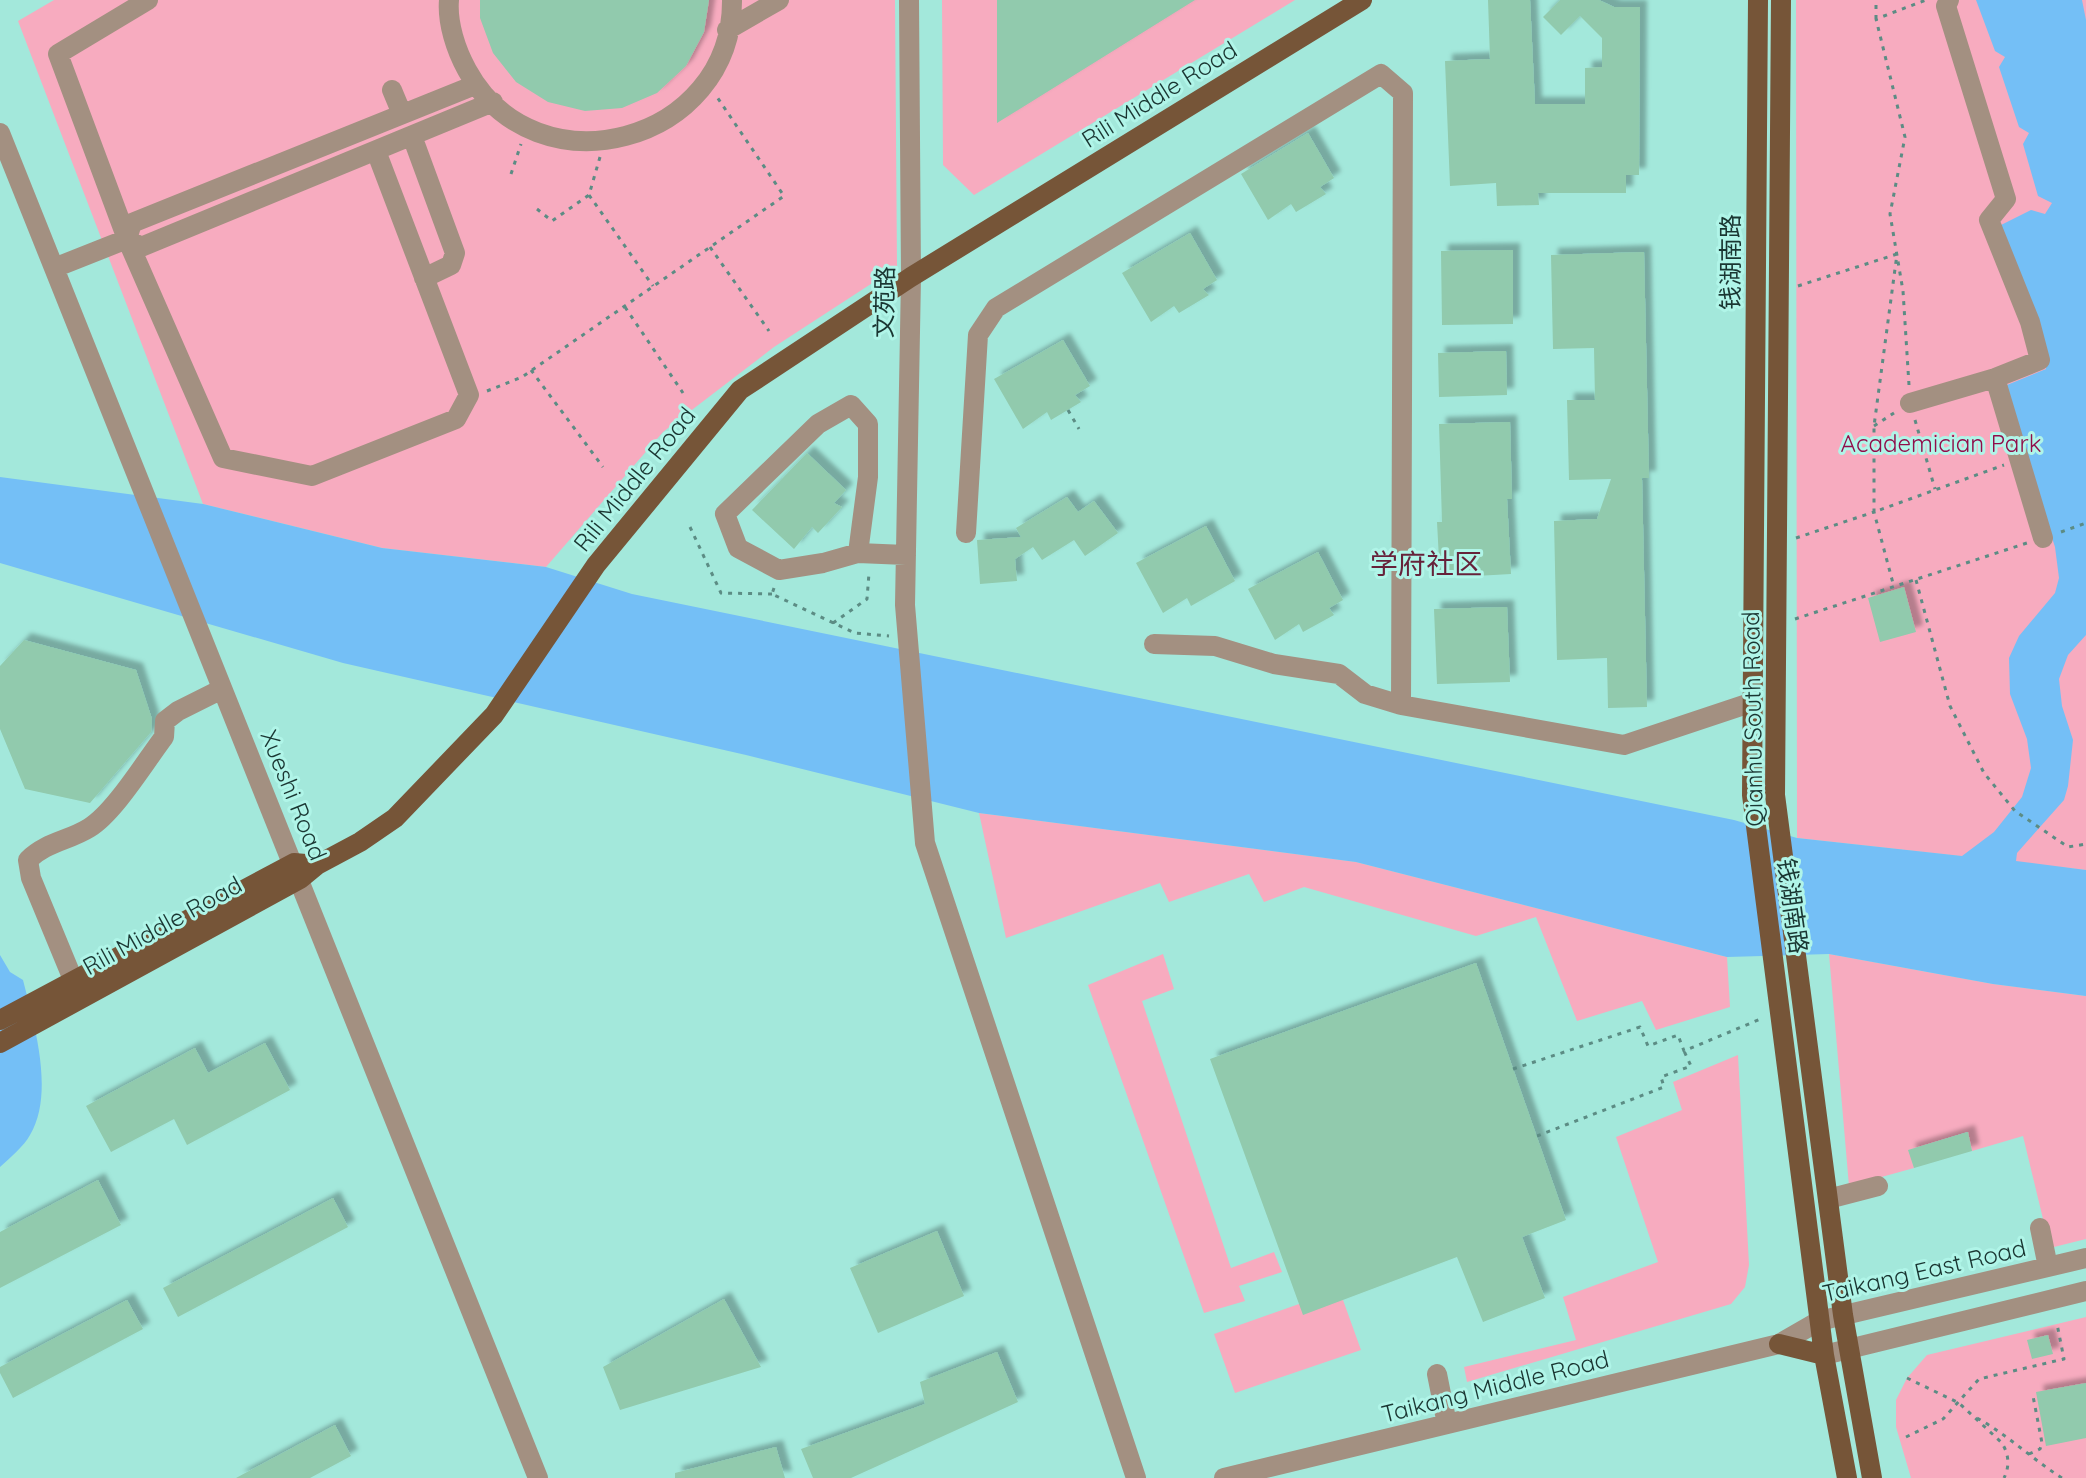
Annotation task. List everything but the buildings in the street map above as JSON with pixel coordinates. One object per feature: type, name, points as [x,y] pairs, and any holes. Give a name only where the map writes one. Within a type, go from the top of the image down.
[{"type":"main road","name":"Rili Middle Road","points":[[0,1043],[58,1001],[297,871],[317,865],[360,842],[395,818],[494,715],[596,565],[740,390],[911,277],[1362,0]]},
{"type":"main road","name":"钱湖南路","points":[[1758,0],[1752,795],[1819,1321],[1847,1478]]},
{"type":"main road","name":"Qianhu South Road","points":[[1781,0],[1775,795],[1843,1315],[1872,1478]]},
{"type":"main road","points":[[58,1001],[74,982],[297,871]]},
{"type":"main road","name":"Rili Middle Road","points":[[0,1020],[58,1001]]},
{"type":"main road","points":[[1779,1344],[1824,1355]]},
{"type":"street","points":[[148,0],[58,54],[127,239],[223,458],[312,476],[456,419],[469,395],[376,151]]},
{"type":"street","points":[[449,0],[458,53],[475,85],[510,119],[556,139],[605,142],[661,123],[699,91],[723,51],[732,0]]},
{"type":"street","points":[[727,30],[779,0]]},
{"type":"street","name":"文苑路","points":[[909,0],[911,277],[905,605],[925,843],[1136,1478]]},
{"type":"street","points":[[1910,403],[1995,378],[2040,360],[2030,322],[1989,220],[2006,199],[1946,6],[1949,0]]},
{"type":"street","points":[[966,533],[978,335],[996,308],[1381,74],[1403,93],[1401,705]]},
{"type":"street","points":[[127,239],[132,223],[475,85]]},
{"type":"street","points":[[392,90],[402,114]]},
{"type":"street","points":[[127,239],[141,247],[493,102]]},
{"type":"street","name":"Xueshi Road","points":[[0,133],[538,1478]]},
{"type":"street","points":[[412,136],[455,253],[451,265],[424,278]]},
{"type":"street","points":[[54,268],[127,239]]},
{"type":"street","points":[[1995,378],[2019,460],[2047,537]]},
{"type":"street","points":[[864,553],[868,424],[851,405],[818,424],[725,514],[738,548],[779,570],[864,553],[906,555]]},
{"type":"street","points":[[1154,644],[1215,646],[1274,664],[1339,674],[1365,694],[1401,705],[1624,745],[1753,702]]},
{"type":"street","points":[[74,982],[31,878],[28,860],[39,849],[88,829],[102,817],[164,737],[165,721],[222,689]]},
{"type":"street","points":[[1828,1199],[1878,1186]]},
{"type":"street","points":[[2040,1228],[2048,1267]]},
{"type":"street","name":"Taikang East Road","points":[[1779,1344],[1819,1321],[2086,1258]]},
{"type":"street","points":[[1824,1355],[2086,1291]]},
{"type":"street","name":"Taikang Middle Road","points":[[1224,1478],[1779,1344]]},
{"type":"street","points":[[1437,1374],[1447,1424]]},
{"type":"path","points":[[1876,0],[1876,19],[1905,137],[1890,214],[1903,291],[1910,403],[1935,489]]},
{"type":"path","points":[[1876,19],[1926,0]]},
{"type":"path","points":[[469,395],[497,388],[531,370],[784,196],[706,80]]},
{"type":"path","points":[[511,174],[527,126]]},
{"type":"path","points":[[537,209],[552,221],[589,195],[605,142]]},
{"type":"path","points":[[589,195],[653,286]]},
{"type":"path","points":[[710,247],[769,331]]},
{"type":"path","points":[[1779,292],[1897,254]]},
{"type":"path","points":[[1894,587],[1874,512],[1874,426],[1897,254]]},
{"type":"path","points":[[624,306],[683,393]]},
{"type":"path","points":[[531,370],[603,467]]},
{"type":"path","points":[[1874,426],[1910,403]]},
{"type":"path","points":[[1068,410],[1079,429]]},
{"type":"path","points":[[1777,544],[2019,460]]},
{"type":"path","points":[[1776,625],[2086,523]]},
{"type":"path","points":[[690,527],[721,593],[772,594],[855,633],[889,636]]},
{"type":"path","points":[[833,623],[867,599],[864,553]]},
{"type":"path","points":[[772,594],[779,570]]},
{"type":"path","points":[[1916,580],[1950,706],[1984,773],[2015,811],[2042,831],[2068,847],[2086,844]]},
{"type":"path","points":[[1684,1051],[1780,1011]]},
{"type":"path","points":[[1513,1069],[1640,1027],[1648,1046],[1678,1035],[1691,1066],[1661,1077],[1664,1087],[1537,1136]]},
{"type":"path","points":[[1906,1437],[1943,1419],[1979,1379],[2064,1359],[2057,1324]]},
{"type":"path","points":[[1907,1378],[1959,1403],[2007,1449],[2004,1478]]},
{"type":"path","points":[[2029,1454],[2040,1449],[2042,1443],[2033,1396]]},
{"type":"path","points":[[1971,1415],[2005,1434],[2062,1478]]},
{"type":"green space","points":[[54,0],[895,0],[897,267],[774,347],[663,432],[546,567],[382,548],[203,504],[18,21]]},
{"type":"green space","points":[[942,0],[1295,0],[974,195],[943,165]]},
{"type":"green space","name":"Academician Park","points":[[1796,0],[2086,0],[2086,870],[1797,838]]},
{"type":"green space","points":[[979,813],[1356,862],[1727,957],[1730,1007],[1656,1030],[1642,1001],[1577,1021],[1536,917],[1476,936],[1304,887],[1264,902],[1249,874],[1169,902],[1160,883],[1006,938]]},
{"type":"green space","points":[[1163,954],[1174,989],[1142,1001],[1231,1268],[1274,1252],[1282,1272],[1239,1286],[1245,1301],[1204,1313],[1088,985]]},
{"type":"green space","points":[[1829,954],[1993,984],[2086,996],[2086,1239],[2050,1248],[2023,1136],[1972,1151],[1967,1132],[1909,1150],[1914,1168],[1849,1186]]},
{"type":"green space","points":[[1738,1055],[1749,1265],[1745,1287],[1731,1304],[1467,1382],[1464,1367],[1576,1340],[1563,1297],[1658,1262],[1616,1137],[1682,1110],[1673,1082]]},
{"type":"green space","points":[[1343,1300],[1361,1350],[1235,1393],[1214,1334],[1299,1304]]},
{"type":"green space","points":[[2086,1317],[2086,1478],[1911,1478],[1896,1427],[1896,1400],[1907,1378],[1927,1355]]},
{"type":"water","points":[[1976,0],[2082,0],[2086,20],[2086,635],[2068,655],[2059,679],[2062,706],[2073,740],[2064,800],[2017,853],[2016,861],[2086,870],[2086,996],[1993,984],[1829,954],[1727,957],[1356,862],[979,813],[746,755],[343,663],[0,563],[0,477],[203,504],[382,548],[546,567],[632,594],[1734,820],[1797,838],[1962,856],[1994,832],[2022,797],[2031,768],[2027,739],[2010,694],[2009,658],[2019,636],[2055,593],[2059,578],[2055,547],[2002,387],[2046,369],[2032,310],[1999,226],[2031,210],[2045,214],[2052,203],[2038,196],[2023,144],[2029,133],[2019,127],[1999,67],[2005,57],[1995,51]]},
{"type":"water","points":[[0,955],[10,972],[23,980],[37,1037],[42,1079],[37,1118],[30,1135],[0,1167]]},
{"type":"district","name":"学府社区","points":[[1426,563]]}]
